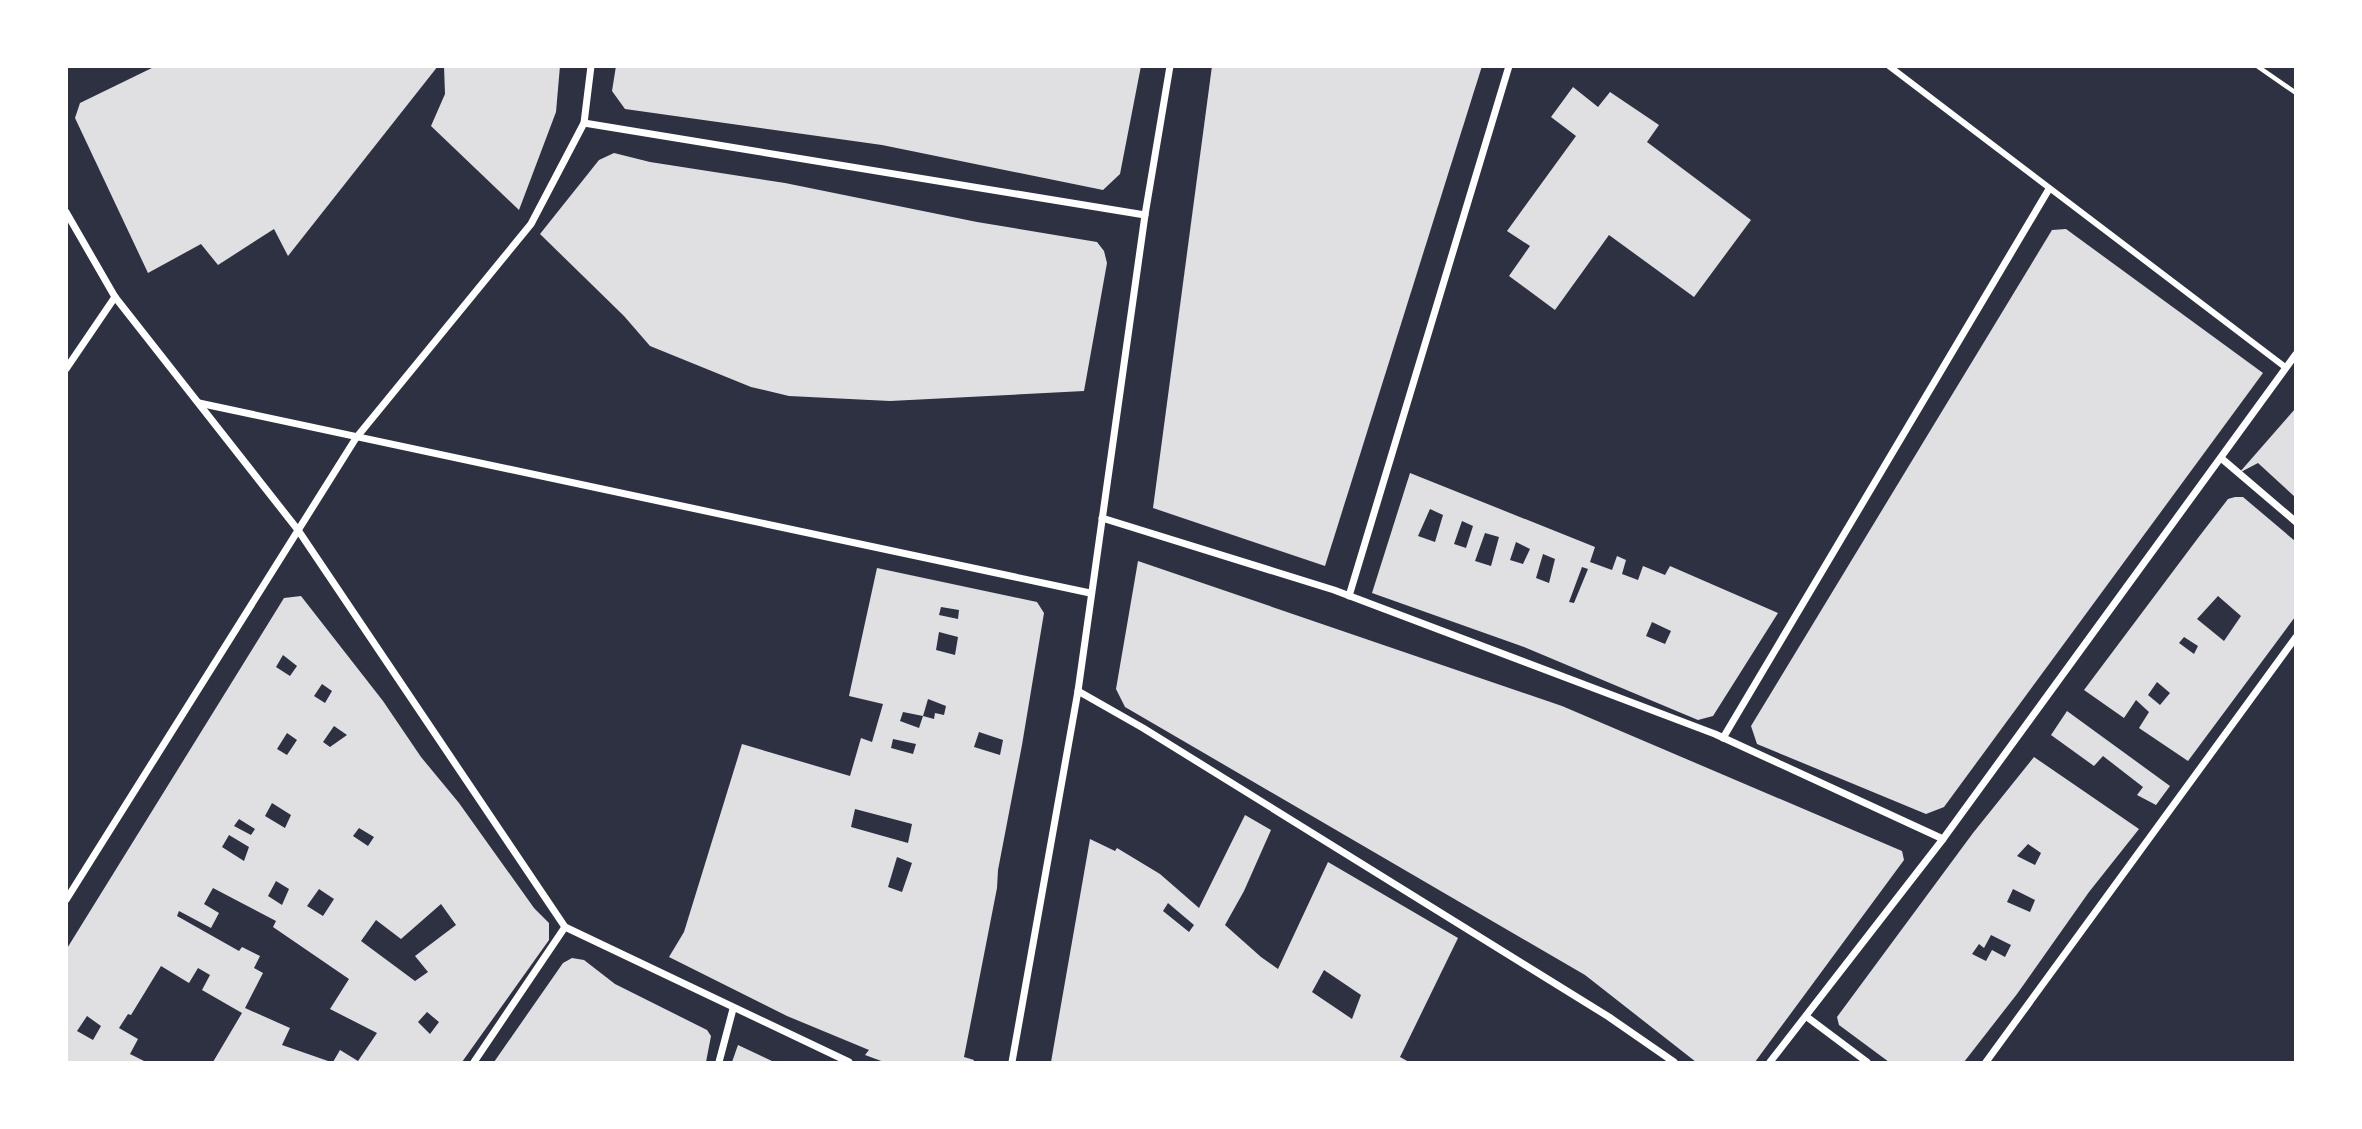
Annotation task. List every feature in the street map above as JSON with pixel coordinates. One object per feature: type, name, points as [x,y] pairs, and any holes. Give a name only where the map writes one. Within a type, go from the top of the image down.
[{"type":"street","points":[[66,900],[356,438],[531,223],[584,123],[591,66]]},
{"type":"street","points":[[1012,1062],[1077,691],[1145,215],[1170,66]]},
{"type":"street","points":[[1349,596],[1509,66]]},
{"type":"street","points":[[1889,66],[2285,367]]},
{"type":"street","points":[[584,123],[1145,215]]},
{"type":"street","points":[[1723,738],[2049,189]]},
{"type":"street","points":[[66,212],[115,297],[298,530],[565,927],[849,1062]]},
{"type":"street","points":[[66,369],[115,297]]},
{"type":"street","points":[[1770,1062],[1943,839],[2295,354]]},
{"type":"street","points":[[198,403],[1090,593]]},
{"type":"street","points":[[2221,458],[2295,522]]},
{"type":"street","points":[[1102,518],[1349,596],[1723,738],[1943,839]]},
{"type":"street","points":[[1986,1062],[2295,637]]},
{"type":"street","points":[[1077,691],[1155,735],[1609,1017],[1674,1062]]},
{"type":"street","points":[[474,1062],[565,927]]},
{"type":"street","points":[[719,1062],[733,1009]]},
{"type":"street","points":[[1807,1017],[1867,1062]]},
{"type":"path","points":[[2257,66],[2295,93]]},
{"type":"building","points":[[156,66],[438,66],[288,256],[274,229],[218,265],[201,244],[148,273],[75,118],[80,103]]},
{"type":"building","points":[[444,66],[560,66],[556,112],[519,210],[431,126],[445,94]]},
{"type":"building","points":[[616,66],[1141,66],[1120,174],[1103,190],[882,145],[625,109],[612,91]]},
{"type":"building","points":[[1212,66],[1482,66],[1325,566],[1153,508]]},
{"type":"building","points":[[1573,87],[1598,107],[1610,92],[1659,125],[1647,142],[1751,220],[1694,297],[1609,235],[1555,310],[1509,276],[1530,246],[1507,231],[1576,136],[1551,117]]},
{"type":"building","points":[[614,153],[650,162],[785,183],[977,222],[1097,242],[1104,251],[1107,263],[1084,391],[890,401],[789,396],[751,387],[650,346],[624,316],[540,234],[599,160]]},
{"type":"building","points":[[2066,229],[2263,373],[1944,807],[1926,814],[1757,744],[1751,726],[2052,230]]},
{"type":"building","points":[[2295,409],[2295,497],[2258,463],[2239,473]]},
{"type":"building","points":[[1410,473],[1595,547],[1590,562],[1612,570],[1617,556],[1626,560],[1622,574],[1638,580],[1643,566],[1665,575],[1670,566],[1778,613],[1713,716],[1698,720],[1524,647],[1372,593]],"holes":[[[1430,509],[1443,515],[1435,542],[1418,536]],[[1462,521],[1473,526],[1466,548],[1454,544]],[[1485,533],[1499,537],[1491,566],[1475,561]],[[1516,542],[1530,549],[1523,564],[1510,560]],[[1543,554],[1555,559],[1549,583],[1536,578]],[[1582,567],[1588,569],[1574,603],[1569,602]],[[1652,622],[1671,631],[1665,644],[1646,636]]]},
{"type":"building","points":[[2243,497],[2295,541],[2295,617],[2188,761],[2139,728],[2149,712],[2136,700],[2124,718],[2084,690],[2228,499]],"holes":[[[2218,596],[2241,616],[2224,641],[2197,619]],[[2184,637],[2198,646],[2194,654],[2179,643]],[[2157,682],[2170,693],[2160,705],[2148,695]]]},
{"type":"building","points":[[1138,561],[1562,706],[1902,851],[1904,860],[1755,1062],[1696,1062],[1585,975],[1125,707],[1116,689]]},
{"type":"building","points":[[877,568],[1037,602],[1044,613],[997,888],[964,1057],[974,1060],[973,1062],[884,1062],[865,1055],[869,1050],[787,1016],[669,957],[684,932],[742,744],[850,776],[861,738],[872,742],[883,704],[849,696]],"holes":[[[941,607],[959,610],[958,619],[939,615]],[[939,632],[958,637],[955,655],[936,650]],[[928,699],[946,706],[944,715],[935,713],[934,719],[923,716]],[[903,712],[923,716],[919,728],[900,721]],[[979,732],[1003,740],[1000,755],[974,747]],[[893,739],[916,744],[913,754],[891,748]],[[855,809],[912,824],[908,843],[851,827]],[[897,857],[912,863],[902,892],[888,887]]]},
{"type":"building","points":[[301,596],[383,701],[421,757],[459,803],[534,908],[549,923],[549,940],[462,1062],[333,1062],[340,1050],[358,1061],[377,1033],[330,1009],[349,979],[273,927],[276,921],[213,888],[204,904],[219,913],[211,928],[179,911],[177,916],[239,951],[242,947],[260,956],[254,968],[263,973],[245,1008],[290,1028],[282,1045],[331,1062],[213,1062],[242,1013],[202,990],[210,975],[198,968],[189,983],[161,966],[131,1015],[128,1014],[119,1028],[138,1039],[130,1054],[146,1062],[66,1062],[66,950],[284,598]],"holes":[[[283,655],[297,666],[290,676],[276,667]],[[322,684],[332,691],[325,703],[314,696]],[[334,726],[347,735],[330,747],[323,742]],[[287,733],[297,740],[287,755],[277,749]],[[272,803],[291,815],[285,828],[265,816]],[[239,819],[255,829],[251,835],[234,826]],[[359,828],[374,837],[368,846],[353,836]],[[229,835],[249,847],[244,861],[222,847]],[[276,881],[289,889],[282,905],[268,896]],[[319,889],[334,899],[323,916],[307,906]],[[441,904],[456,925],[415,956],[428,972],[415,981],[361,941],[376,920],[401,939]],[[427,1012],[439,1022],[430,1034],[418,1022]],[[87,1016],[101,1026],[93,1040],[77,1031]]]},
{"type":"building","points":[[2067,711],[2170,786],[2156,805],[2137,795],[2143,787],[2103,756],[2094,766],[2051,735]]},
{"type":"building","points":[[2034,757],[2139,829],[2089,892],[2017,994],[1964,1062],[1889,1062],[1839,1025],[1837,1017],[1973,833]],"holes":[[[2028,844],[2041,853],[2035,865],[2017,856]],[[2013,889],[2035,900],[2030,912],[2007,902]],[[1991,935],[2011,945],[2005,957],[1992,950],[1986,961],[1972,954],[1979,944],[1984,948]]]},
{"type":"building","points":[[1245,815],[1271,830],[1244,891],[1225,925],[1278,969],[1328,862],[1458,938],[1400,1057],[1409,1062],[1051,1062],[1090,839],[1115,851],[1117,848],[1160,874],[1199,908]],"holes":[[[1168,903],[1194,925],[1189,932],[1163,911]],[[1324,970],[1361,995],[1352,1019],[1312,992]]]},
{"type":"building","points":[[572,958],[584,960],[615,984],[707,1030],[711,1036],[706,1062],[494,1062],[563,963]]},
{"type":"building","points":[[738,1045],[774,1062],[732,1062]]}]
